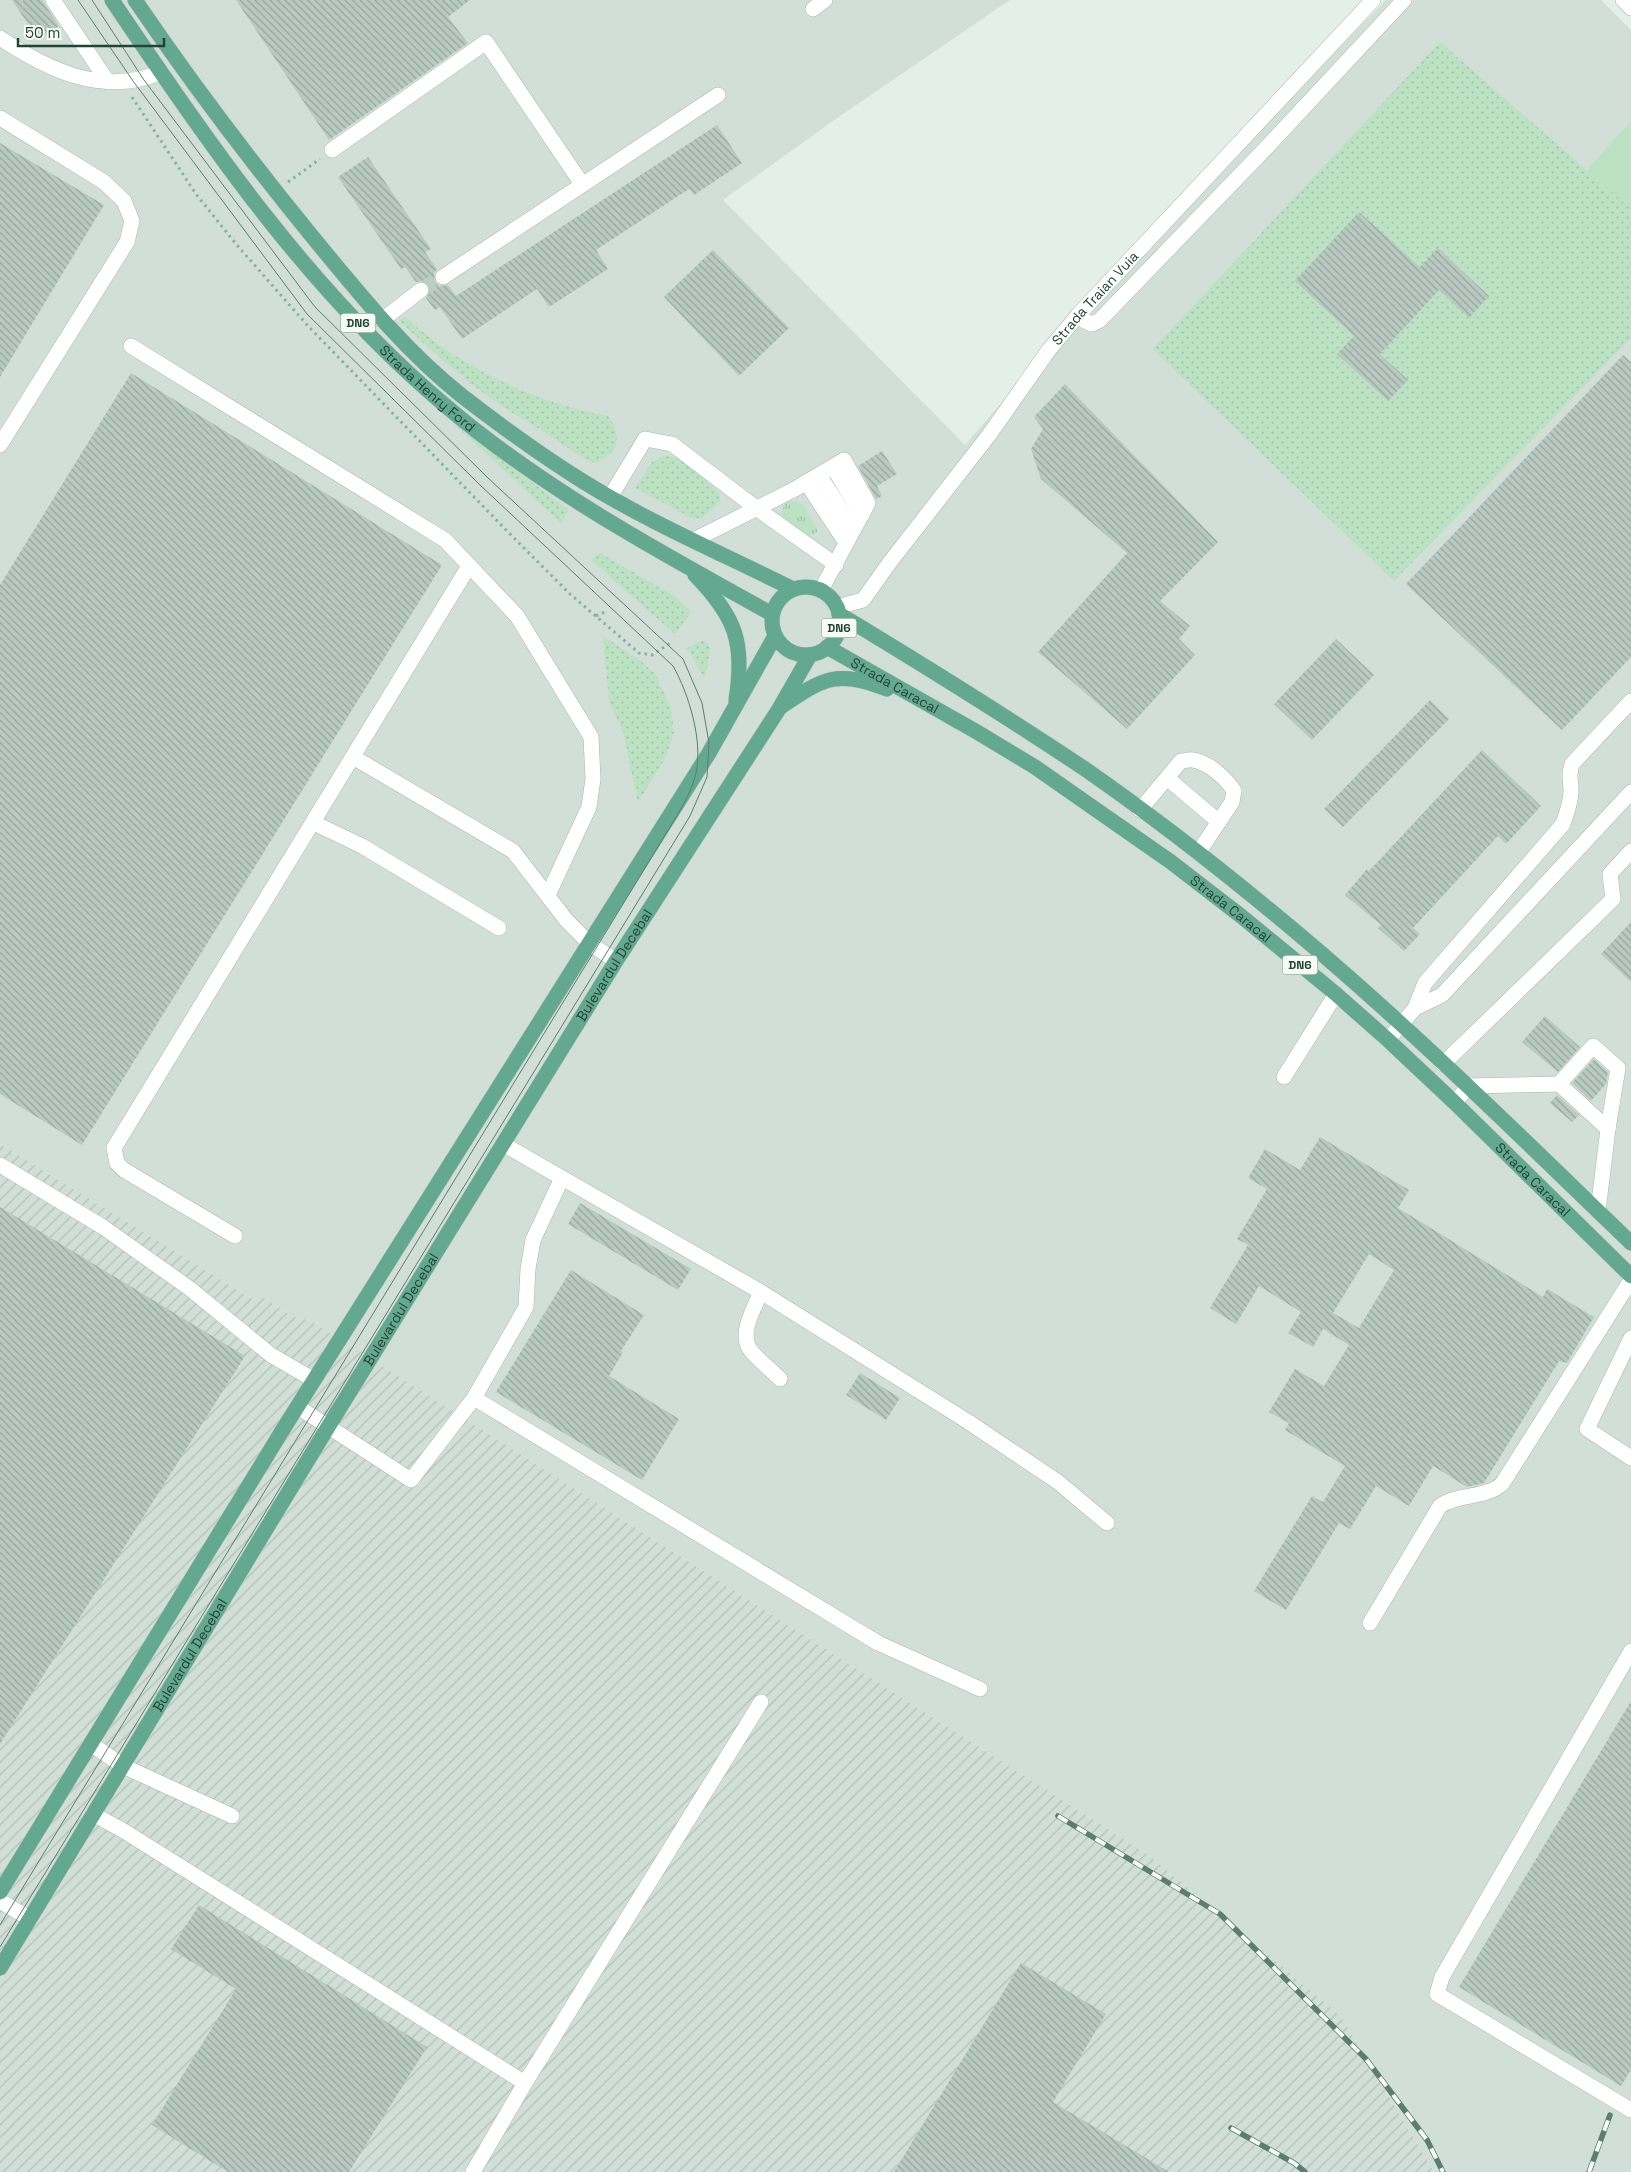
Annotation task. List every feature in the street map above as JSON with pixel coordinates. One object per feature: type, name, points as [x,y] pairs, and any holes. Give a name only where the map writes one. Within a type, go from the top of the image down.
[{"type":"main road","name":"Strada Henry Ford","points":[[112,0],[161,72],[250,194],[295,250],[386,352],[447,408],[526,467],[597,514],[772,614]]},
{"type":"main road","name":"Strada Henry Ford","points":[[135,0],[179,63],[276,192],[382,320],[461,395],[576,476],[610,497],[793,589]]},
{"type":"main road","points":[[683,564],[709,590],[731,620],[740,657],[734,711]]},
{"type":"main road","name":"DN6","points":[[775,636],[790,651],[810,654],[827,647],[835,637],[839,626],[838,610],[833,600],[821,590],[802,587],[793,589]]},
{"type":"main road","points":[[0,1892],[314,1380],[734,711],[775,636],[772,614],[776,603],[783,595],[793,589]]},
{"type":"main road","name":"Strada Caracal","points":[[838,610],[1086,770],[1198,853],[1295,931],[1401,1025],[1468,1086],[1631,1243]]},
{"type":"main road","name":"Strada Caracal","points":[[827,647],[1035,767],[1171,862],[1241,916],[1336,994],[1388,1040],[1631,1276]]},
{"type":"main road","name":"Bulevardul Decebal","points":[[0,1968],[328,1426],[616,961],[779,709],[810,654]]},
{"type":"main road","points":[[779,709],[819,683],[832,678],[861,680],[929,705]]},
{"type":"street","points":[[53,0],[116,82]]},
{"type":"street","name":"Strada Traian Vuia","points":[[838,610],[863,600],[890,562],[989,435],[1048,351],[1079,314],[1373,0]]},
{"type":"street","points":[[1079,314],[1085,321],[1092,324],[1100,320],[1266,148],[1404,0]]},
{"type":"street","points":[[1623,0],[1631,8]]},
{"type":"street","points":[[0,38],[43,64],[75,77],[116,82],[144,80],[161,72]]},
{"type":"street","points":[[332,150],[486,42],[582,184]]},
{"type":"street","points":[[443,277],[718,95]]},
{"type":"street","points":[[0,118],[104,182],[124,201],[132,221],[127,242],[0,445]]},
{"type":"street","points":[[382,320],[421,290]]},
{"type":"street","points":[[131,346],[445,540],[517,616],[591,737],[593,779],[588,807],[548,895]]},
{"type":"street","points":[[610,497],[645,439],[672,444],[756,508],[836,565]]},
{"type":"street","points":[[694,540],[833,466],[862,515],[821,590]]},
{"type":"street","points":[[813,478],[854,529]]},
{"type":"street","points":[[813,478],[846,543]]},
{"type":"street","points":[[235,1236],[124,1170],[117,1163],[114,1148],[314,823],[469,566]]},
{"type":"street","points":[[1388,1040],[1415,1008],[1425,983],[1564,824],[1570,796],[1571,788],[1568,778],[1572,764],[1631,701]]},
{"type":"street","points":[[353,757],[513,851],[567,921],[589,943],[616,961]]},
{"type":"street","points":[[1140,810],[1181,761],[1192,760],[1202,763],[1229,783],[1234,791],[1232,802],[1198,853]]},
{"type":"street","points":[[1167,778],[1219,822]]},
{"type":"street","points":[[1415,1008],[1442,995],[1631,792]]},
{"type":"street","points":[[314,823],[362,846],[499,928]]},
{"type":"street","points":[[1443,1064],[1613,899],[1610,874],[1631,851]]},
{"type":"street","points":[[1284,1077],[1336,994]]},
{"type":"street","points":[[1559,1084],[1593,1046],[1618,1068],[1598,1211]]},
{"type":"street","points":[[1455,1103],[1468,1086],[1559,1084],[1608,1129]]},
{"type":"street","points":[[503,1144],[761,1292],[967,1421],[1058,1482],[1107,1523]]},
{"type":"street","points":[[0,1165],[103,1227],[189,1288],[271,1355],[314,1380]]},
{"type":"street","points":[[298,1406],[411,1480],[474,1398],[526,1307],[528,1269],[533,1240],[562,1178]]},
{"type":"street","points":[[1370,1623],[1440,1506],[1448,1500],[1495,1490],[1502,1484],[1631,1280]]},
{"type":"street","points":[[761,1292],[748,1322],[749,1348],[780,1379]]},
{"type":"street","points":[[1631,1338],[1588,1429],[1631,1458]]},
{"type":"street","points":[[474,1398],[878,1643],[980,1689]]},
{"type":"street","points":[[1631,1651],[1442,1978],[1437,1994],[1631,2110]]},
{"type":"street","points":[[473,2172],[525,2083],[761,1702]]},
{"type":"street","points":[[91,1744],[123,1766],[232,1816]]},
{"type":"street","points":[[93,1814],[124,1830],[525,2083]]},
{"type":"street","points":[[0,1901],[30,1919]]},
{"type":"path","points":[[116,82],[196,194],[242,252],[308,326],[511,535],[570,594],[639,653],[652,655],[672,642]]},
{"type":"path","points":[[276,192],[332,150]]},
{"type":"path","points":[[596,616],[605,612]]},
{"type":"shaded area","points":[[0,0],[1010,0],[840,116],[723,200],[965,445],[1079,314],[1386,0],[1601,0],[1631,30],[1631,2172],[1434,2172],[1341,2016],[1150,1856],[310,1320],[294,1317],[260,1295],[254,1300],[0,1144]]},
{"type":"shaded area","points":[[0,1144],[254,1300],[260,1295],[294,1317],[310,1320],[1150,1856],[1341,2016],[1434,2172],[0,2172]]},
{"type":"green space","points":[[1440,42],[1631,209],[1631,338],[1394,581],[1153,349]]},
{"type":"green space","points":[[1631,121],[1631,209],[1587,170]]},
{"type":"green space","points":[[405,317],[450,352],[499,380],[553,402],[608,416],[616,431],[617,438],[613,450],[609,456],[594,463],[508,410],[460,374],[399,320]]},
{"type":"green space","points":[[455,425],[569,510],[561,523]]},
{"type":"green space","points":[[664,455],[681,459],[719,492],[720,502],[703,517],[694,519],[635,488],[652,462]]},
{"type":"green space","points":[[791,501],[802,504],[817,528],[817,532],[808,537],[781,515],[785,502]]},
{"type":"green space","points":[[600,553],[673,595],[691,612],[675,634],[591,560]]},
{"type":"green space","points":[[603,636],[641,661],[656,675],[671,708],[674,732],[666,757],[638,802],[623,731],[609,702]]},
{"type":"green space","points":[[700,641],[706,641],[710,649],[705,679],[687,648]]},
{"type":"building","points":[[12,0],[42,0],[59,26],[39,40]]},
{"type":"building","points":[[236,0],[470,0],[448,17],[468,43],[329,140]]},
{"type":"building","points":[[717,125],[742,163],[694,195],[689,189],[596,250],[608,269],[549,307],[537,289],[462,339],[440,307],[435,310],[426,298],[430,289],[428,284],[424,281],[416,282],[405,267],[401,269],[338,177],[368,157],[431,249],[425,252],[437,269],[434,273],[435,282],[439,286],[448,285],[456,296]]},
{"type":"building","points":[[0,143],[104,205],[0,377]]},
{"type":"building","points":[[1359,212],[1420,267],[1438,248],[1489,296],[1469,318],[1439,290],[1380,354],[1408,380],[1388,401],[1337,354],[1354,336],[1295,281]]},
{"type":"building","points":[[713,250],[789,328],[739,376],[664,297]]},
{"type":"building","points":[[1623,355],[1631,362],[1631,657],[1562,730],[1406,584]]},
{"type":"building","points":[[131,373],[442,565],[82,1145],[0,1094],[0,585]]},
{"type":"building","points":[[1065,384],[1218,542],[1160,601],[1190,626],[1179,639],[1195,655],[1127,729],[1038,652],[1127,553],[1041,479],[1031,449],[1043,429],[1034,417]]},
{"type":"building","points":[[882,451],[897,474],[877,486],[882,496],[876,499],[858,466]]},
{"type":"building","points":[[1336,639],[1374,675],[1312,740],[1274,704]]},
{"type":"building","points":[[1430,700],[1449,719],[1343,827],[1324,809]]},
{"type":"building","points":[[1482,750],[1541,806],[1506,844],[1498,836],[1413,928],[1420,934],[1404,951],[1378,928],[1381,925],[1345,895],[1367,869],[1369,871]]},
{"type":"building","points":[[1631,922],[1631,982],[1601,954]]},
{"type":"building","points":[[1545,1016],[1580,1047],[1558,1072],[1522,1042]]},
{"type":"building","points":[[1594,1059],[1608,1072],[1606,1084],[1591,1101],[1572,1083]]},
{"type":"building","points":[[1557,1095],[1579,1115],[1572,1122],[1550,1103]]},
{"type":"building","points":[[1320,1137],[1409,1190],[1398,1208],[1543,1297],[1547,1289],[1594,1317],[1567,1363],[1559,1361],[1484,1483],[1467,1487],[1433,1466],[1409,1506],[1376,1486],[1350,1529],[1339,1523],[1286,1610],[1254,1591],[1312,1496],[1323,1502],[1345,1466],[1285,1430],[1289,1423],[1269,1412],[1295,1369],[1324,1386],[1349,1345],[1323,1329],[1313,1347],[1288,1333],[1301,1312],[1259,1286],[1236,1324],[1210,1308],[1248,1245],[1237,1239],[1267,1189],[1248,1178],[1265,1149],[1300,1170]],"holes":[[[1369,1254],[1394,1270],[1359,1328],[1333,1313]]]},
{"type":"building","points":[[580,1203],[691,1269],[678,1290],[568,1224]]},
{"type":"building","points":[[0,1207],[245,1356],[0,1744]]},
{"type":"building","points":[[571,1270],[644,1315],[621,1351],[623,1352],[609,1376],[679,1419],[642,1480],[496,1392]]},
{"type":"building","points":[[860,1373],[900,1398],[886,1420],[846,1395]]},
{"type":"building","points":[[1631,1701],[1631,2070],[1621,2086],[1459,1987]]},
{"type":"building","points":[[199,1905],[427,2047],[349,2172],[228,2172],[152,2125],[236,1989],[171,1949]]},
{"type":"building","points":[[1021,1963],[1106,2014],[1053,2102],[1169,2172],[894,2172]]},
{"type":"tunnel","points":[[421,290],[443,277]]},
{"type":"tram line","points":[[0,1925],[681,809],[693,783],[698,760],[698,747],[693,718],[684,690],[673,666],[480,485],[307,314],[133,81],[78,0]]},
{"type":"tram line","points":[[0,1947],[690,816],[707,777],[709,743],[702,703],[683,659],[487,477],[315,307],[144,80],[92,0]]},
{"type":"railway","points":[[1058,1816],[1220,1914],[1366,2059],[1427,2140],[1443,2172]]},
{"type":"railway","points":[[1589,2172],[1610,2115]]},
{"type":"railway","points":[[1231,2128],[1294,2163],[1305,2172]]}]
